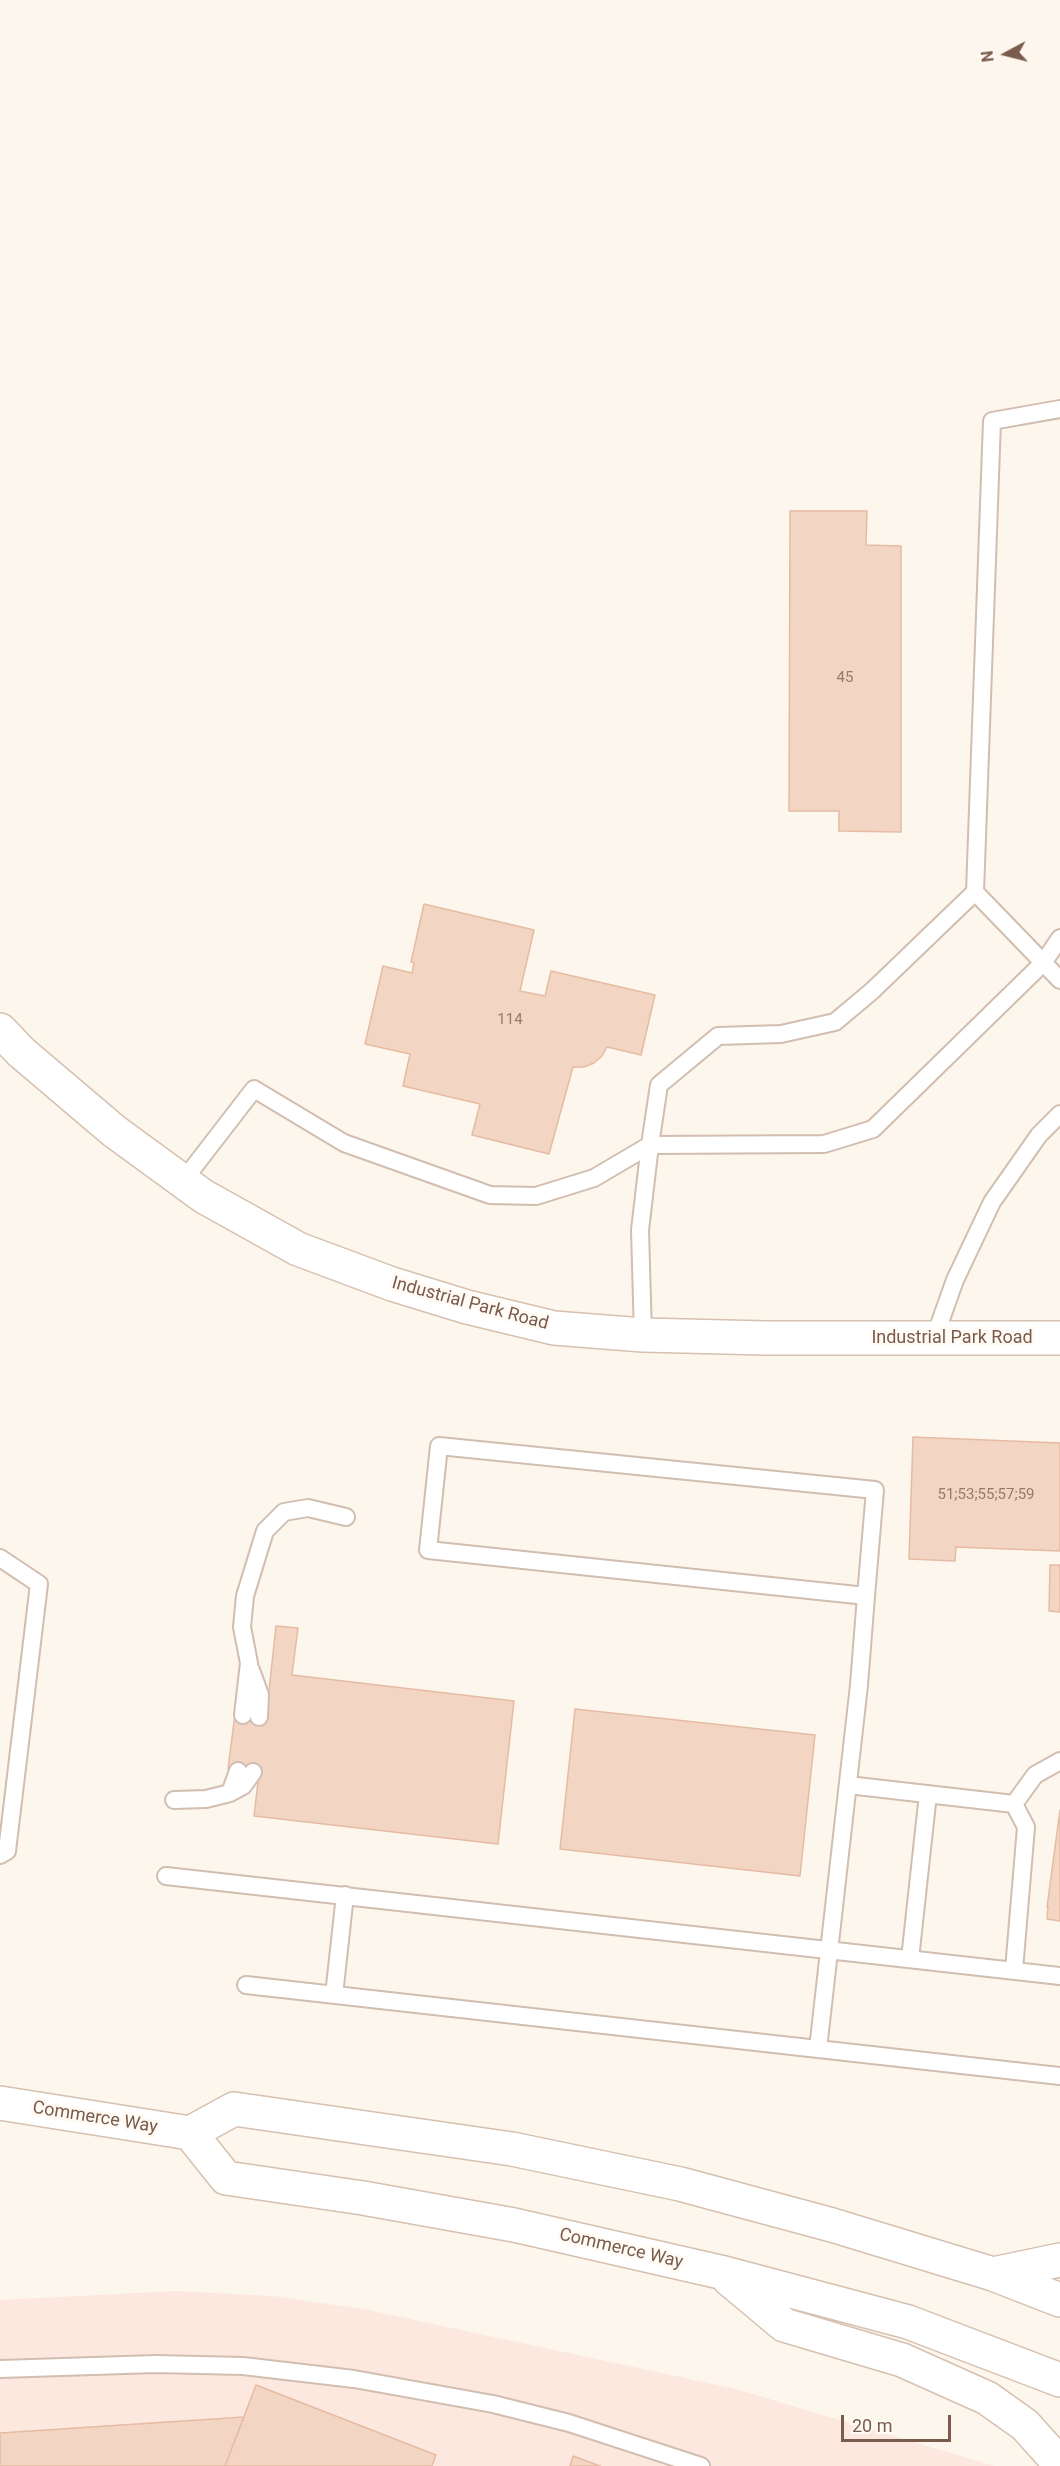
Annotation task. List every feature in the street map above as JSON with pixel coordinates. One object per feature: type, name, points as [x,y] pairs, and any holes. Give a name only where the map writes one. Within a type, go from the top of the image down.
[{"type":"main road","name":"Industrial Park Road","points":[[10,1041],[114,1131],[203,1196],[298,1249],[392,1284],[467,1307],[554,1328],[644,1335],[934,1339],[1060,1338]]},
{"type":"main road","name":"Commerce Way","points":[[0,2103],[190,2133],[226,2178],[363,2198],[514,2225],[720,2272],[908,2322],[1060,2380]]},
{"type":"main road","points":[[190,2133],[234,2109],[512,2149],[702,2190],[832,2225],[993,2274],[1060,2301]]},
{"type":"main road","points":[[993,2274],[1060,2260]]},
{"type":"main road","points":[[720,2272],[784,2325],[902,2360],[987,2398],[1025,2425],[1060,2464]]},
{"type":"lane","points":[[644,1335],[640,1230],[659,1085],[718,1036],[781,1034],[835,1022],[872,991],[975,892],[992,421],[1060,409]]},
{"type":"lane","points":[[975,892],[1060,980]]},
{"type":"lane","points":[[183,1181],[254,1089],[344,1143],[490,1195],[536,1196],[594,1178],[650,1145],[824,1144],[873,1129],[1043,963],[1060,939]]},
{"type":"lane","points":[[934,1339],[955,1280],[992,1202],[1039,1135],[1060,1114]]},
{"type":"lane","points":[[818,2049],[848,1785],[866,1596],[875,1490],[439,1446],[428,1550],[866,1596]]},
{"type":"lane","points":[[251,1716],[260,1695],[249,1663],[242,1627],[245,1596],[265,1531],[284,1512],[308,1508],[346,1517]]},
{"type":"lane","points":[[0,1558],[39,1584],[7,1851],[0,1854]]},
{"type":"lane","points":[[1014,1804],[1035,1776],[1060,1761]]},
{"type":"lane","points":[[174,1800],[206,1800],[230,1793],[243,1786],[246,1772]]},
{"type":"lane","points":[[848,1785],[1014,1804]]},
{"type":"lane","points":[[910,1959],[928,1794]]},
{"type":"lane","points":[[1014,1804],[1026,1827],[1014,1970]]},
{"type":"lane","points":[[165,1876],[1060,1976]]},
{"type":"lane","points":[[334,1995],[345,1895]]},
{"type":"lane","points":[[246,1985],[1060,2076]]},
{"type":"lane","points":[[0,2369],[156,2364],[243,2366],[354,2379],[493,2404],[569,2423],[701,2466]]},
{"type":"shaded area","points":[[176,2291],[273,2296],[368,2310],[736,2389],[994,2466],[0,2466],[0,2300]]},
{"type":"building","points":[[790,511],[867,511],[866,545],[901,546],[901,832],[839,831],[839,811],[789,811]]},
{"type":"building","points":[[424,904],[534,930],[520,991],[545,996],[551,971],[655,995],[641,1055],[607,1047],[594,1063],[584,1067],[573,1067],[549,1154],[472,1135],[480,1104],[403,1086],[410,1054],[365,1044],[383,966],[412,973],[414,963],[411,962]]},
{"type":"building","points":[[913,1437],[1060,1443],[1060,1551],[956,1547],[955,1561],[909,1559]]},
{"type":"building","points":[[1050,1565],[1060,1565],[1060,1612],[1049,1611]]},
{"type":"building","points":[[276,1626],[298,1628],[292,1675],[514,1701],[498,1844],[254,1816],[259,1773],[228,1769],[235,1714],[266,1718]]},
{"type":"building","points":[[575,1709],[815,1735],[800,1876],[560,1849]]},
{"type":"building","points":[[1060,1810],[1060,1921],[1047,1919],[1047,1907]]},
{"type":"building","points":[[256,2385],[436,2455],[432,2466],[225,2466]]},
{"type":"building","points":[[244,2417],[225,2466],[0,2466],[0,2433]]},
{"type":"building","points":[[573,2456],[600,2466],[570,2466]]}]
